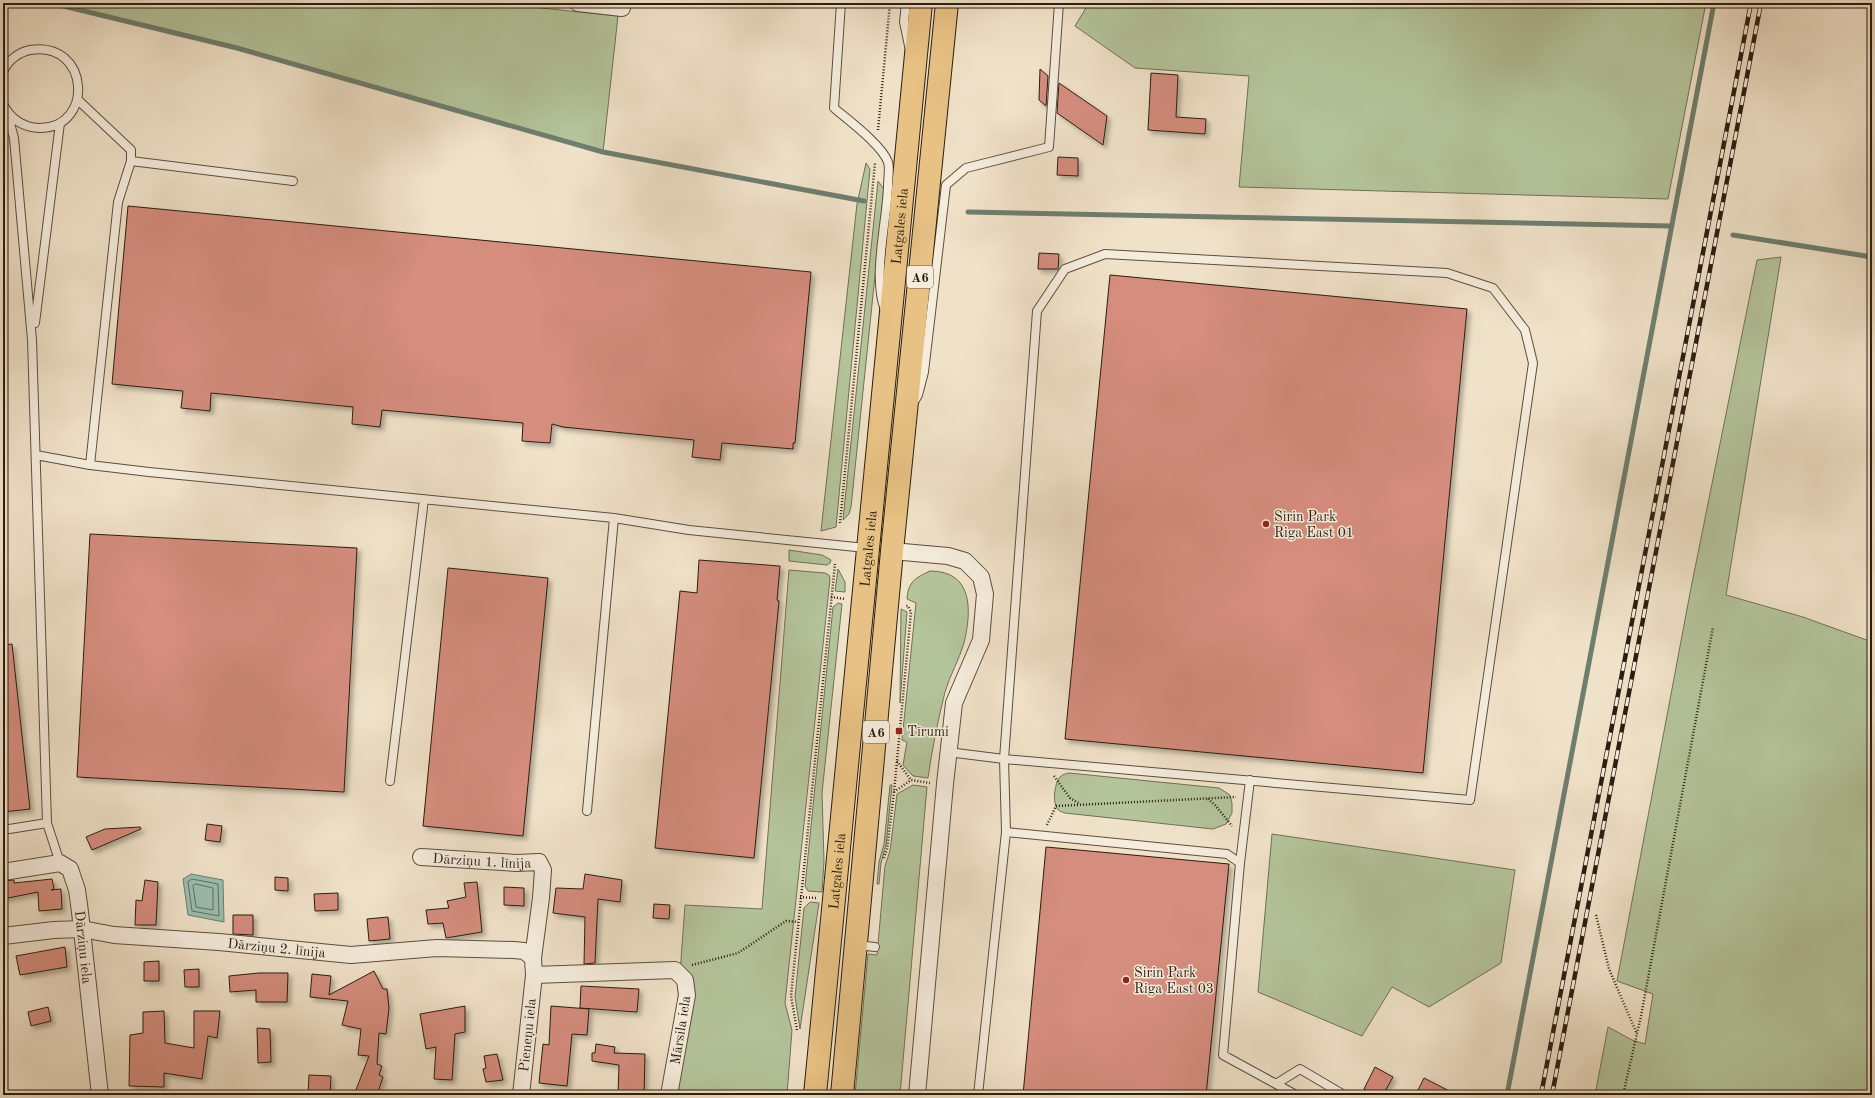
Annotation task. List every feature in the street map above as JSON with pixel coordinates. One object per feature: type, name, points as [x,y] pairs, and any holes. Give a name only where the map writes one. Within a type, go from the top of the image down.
[{"type":"highway","name":"Latgales iela","points":[[815,1095],[921,3]]},
{"type":"highway","name":"Latgales iela","points":[[842,1095],[866,946],[892,551],[947,3]]},
{"type":"highway","points":[[867,548],[892,551]]},
{"type":"street","points":[[578,3],[622,8]]},
{"type":"street","points":[[892,551],[948,556],[965,562],[981,577],[985,594],[981,640],[954,703],[948,752],[917,1095]]},
{"type":"street","name":"Dārziņu 1. līnija","points":[[421,857],[517,864],[539,862],[543,870],[533,958]]},
{"type":"street","points":[[3,872],[60,863]]},
{"type":"street","name":"Dārziņu iela","points":[[60,863],[70,869],[77,890],[100,1095]]},
{"type":"street","name":"Dārziņu 2. līnija","points":[[3,936],[82,928],[114,935],[218,942],[351,955],[437,948],[506,949],[524,951],[533,958]]},
{"type":"street","points":[[533,958],[534,975],[675,970]]},
{"type":"street","name":"Mārsila iela","points":[[669,1095],[687,995],[685,980],[675,970]]},
{"type":"street","name":"Pieneņu iela","points":[[521,1095],[534,975]]},
{"type":"lane","points":[[841,3],[834,108],[876,145],[888,162],[887,194],[880,272],[881,301],[889,322]]},
{"type":"lane","points":[[906,3],[904,22],[915,71]]},
{"type":"lane","name":"Latgales iela","points":[[906,413],[918,395],[924,372],[946,185],[966,168],[1049,147],[1059,3]]},
{"type":"lane","points":[[3,70],[13,58],[25,51],[40,48],[54,51],[67,59],[75,71],[79,85],[78,100],[71,113],[60,123],[46,128],[31,128],[18,122],[7,112]]},
{"type":"lane","points":[[78,100],[131,150],[131,161],[118,202],[90,465]]},
{"type":"lane","points":[[3,104],[7,112],[14,138],[32,340],[47,823],[60,863]]},
{"type":"lane","points":[[32,340],[60,123]]},
{"type":"lane","points":[[131,161],[293,181]]},
{"type":"lane","points":[[948,752],[1004,759],[1470,800],[1533,363],[1525,330],[1493,288],[1446,273],[1105,254],[1065,269],[1037,311],[1004,759],[1006,832],[978,1095]]},
{"type":"lane","points":[[36,455],[90,465],[614,518],[689,530],[867,548]]},
{"type":"lane","points":[[390,781],[424,499]]},
{"type":"lane","points":[[587,811],[614,518]]},
{"type":"lane","points":[[1250,780],[1240,863],[1223,1055],[1296,1095]]},
{"type":"lane","points":[[3,830],[47,823]]},
{"type":"lane","points":[[1006,832],[1228,854],[1240,863]]},
{"type":"lane","points":[[1276,1084],[1300,1069],[1344,1095]]},
{"type":"path","points":[[880,121],[890,3]]},
{"type":"path","points":[[840,523],[874,174]]},
{"type":"path","points":[[797,1030],[791,996],[835,564]]},
{"type":"path","points":[[831,597],[845,599]]},
{"type":"path","points":[[884,860],[887,849],[894,792],[911,612],[908,606],[901,605]]},
{"type":"path","points":[[1623,1095],[1637,1034],[1714,626]]},
{"type":"path","points":[[896,760],[911,780]]},
{"type":"path","points":[[1045,762],[1070,798],[1081,805]]},
{"type":"path","points":[[894,792],[911,780],[945,784]]},
{"type":"path","points":[[1042,836],[1056,806],[1248,795]]},
{"type":"path","points":[[1207,798],[1215,805],[1243,839]]},
{"type":"path","points":[[800,897],[822,898]]},
{"type":"path","points":[[1596,915],[1609,969],[1637,1034]]},
{"type":"path","points":[[675,970],[738,953],[786,921],[798,922]]},
{"type":"shaded area","points":[[51,3],[494,3],[618,16],[603,152],[237,48]]},
{"type":"shaded area","points":[[1089,3],[1706,3],[1668,199],[1239,187],[1249,76],[1135,68],[1075,26]]},
{"type":"shaded area","points":[[866,163],[870,169],[836,527],[821,531],[857,204]]},
{"type":"shaded area","points":[[878,181],[884,189],[851,507],[849,514],[843,520]]},
{"type":"shaded area","points":[[1781,257],[1726,595],[1803,617],[1872,642],[1872,1095],[1595,1095],[1608,1027],[1632,1040],[1645,1044],[1653,994],[1617,981],[1691,588],[1757,260]]},
{"type":"shaded area","points":[[789,550],[822,555],[831,560],[827,565],[789,561]]},
{"type":"shaded area","points":[[838,569],[845,582],[845,592],[835,591]]},
{"type":"shaded area","points":[[789,570],[825,573],[829,575],[830,579],[785,1003],[792,1030],[787,1095],[671,1095],[685,905],[762,909]]},
{"type":"shaded area","points":[[930,571],[944,573],[955,578],[962,585],[968,606],[968,618],[964,643],[945,692],[935,735],[928,778],[913,776],[903,765],[907,742],[902,740],[916,603],[907,599],[909,588],[913,581]]},
{"type":"shaded area","points":[[838,603],[842,604],[822,793],[824,861],[822,892],[808,891],[805,886],[833,607]]},
{"type":"shaded area","points":[[901,610],[907,612],[900,703]]},
{"type":"shaded area","points":[[1069,773],[1219,788],[1230,795],[1232,813],[1226,824],[1213,829],[1065,813],[1058,810],[1055,805],[1055,792],[1060,777]]},
{"type":"shaded area","points":[[890,785],[892,785],[886,845],[881,863],[879,884],[877,884],[879,862],[884,844]]},
{"type":"shaded area","points":[[913,785],[927,787],[900,1095],[855,1095],[868,954],[877,955],[885,866],[890,851],[897,794]]},
{"type":"shaded area","points":[[1272,834],[1515,870],[1501,963],[1429,1007],[1392,987],[1362,1036],[1258,992]]},
{"type":"shaded area","points":[[810,902],[819,903],[800,1029],[795,997],[804,908]]},
{"type":"water","points":[[191,874],[223,880],[224,922],[188,915],[183,879]]},
{"type":"building","points":[[1040,69],[1048,76],[1046,106],[1039,100]]},
{"type":"building","points":[[1151,73],[1178,75],[1176,117],[1206,119],[1205,134],[1148,130]]},
{"type":"building","points":[[1059,83],[1107,116],[1103,145],[1057,113]]},
{"type":"building","points":[[1058,157],[1078,158],[1078,176],[1057,175]]},
{"type":"building","points":[[128,206],[811,272],[795,443],[793,443],[793,449],[722,443],[720,460],[692,457],[694,440],[563,427],[552,424],[550,443],[522,441],[523,423],[382,410],[380,427],[352,424],[353,407],[211,393],[210,411],[181,408],[183,391],[112,384]]},
{"type":"building","points":[[1039,253],[1059,254],[1058,269],[1038,269]]},
{"type":"building","name":"Sirin Park Riga East 01","points":[[1110,275],[1467,309],[1423,773],[1065,739]]},
{"type":"building","points":[[90,534],[357,548],[344,792],[77,777]]},
{"type":"building","points":[[699,560],[780,566],[777,600],[779,601],[754,858],[655,848],[680,591],[697,593]]},
{"type":"building","points":[[448,568],[548,578],[523,836],[423,826]]},
{"type":"building","points":[[12,644],[30,809],[3,812],[3,645]]},
{"type":"building","points":[[207,824],[222,826],[220,842],[205,840]]},
{"type":"building","points":[[140,827],[141,829],[92,850],[86,837],[105,829]]},
{"type":"building","name":"Sirin Park Riga East 03","points":[[1046,847],[1229,864],[1206,1095],[1023,1095]]},
{"type":"building","points":[[585,874],[622,880],[620,902],[598,899],[595,963],[584,964],[585,917],[553,913],[556,888],[583,889]]},
{"type":"building","points":[[275,877],[288,878],[288,891],[275,890]]},
{"type":"building","points":[[52,879],[54,889],[51,890],[61,889],[62,909],[39,911],[38,892],[3,899],[3,881],[14,880],[14,883]]},
{"type":"building","points":[[145,880],[158,882],[156,925],[135,925],[136,900],[142,901]]},
{"type":"building","points":[[477,882],[482,932],[446,938],[443,923],[428,924],[426,910],[449,908],[447,901],[466,897],[464,883]]},
{"type":"building","points":[[504,887],[524,888],[524,906],[504,905]]},
{"type":"building","points":[[338,893],[338,910],[315,911],[314,894]]},
{"type":"building","points":[[654,904],[670,905],[669,919],[653,918]]},
{"type":"building","points":[[233,915],[253,915],[253,935],[233,934]]},
{"type":"building","points":[[388,917],[390,939],[369,941],[367,919]]},
{"type":"building","points":[[65,947],[67,967],[20,975],[16,956]]},
{"type":"building","points":[[159,961],[159,981],[144,981],[144,962]]},
{"type":"building","points":[[199,969],[199,987],[185,987],[184,970]]},
{"type":"building","points":[[374,971],[383,989],[387,989],[389,1008],[386,1034],[379,1033],[377,1064],[382,1066],[379,1075],[383,1077],[377,1095],[354,1095],[369,1056],[358,1055],[361,1029],[342,1025],[348,1001],[310,997],[312,974],[331,976],[329,995]]},
{"type":"building","points":[[259,973],[288,973],[287,1002],[256,1002],[256,990],[230,992],[229,976]]},
{"type":"building","points":[[581,986],[639,989],[637,1012],[580,1008]]},
{"type":"building","points":[[465,1006],[465,1032],[455,1034],[452,1080],[434,1079],[436,1047],[426,1049],[420,1014]]},
{"type":"building","points":[[551,1006],[589,1009],[587,1035],[572,1034],[567,1086],[539,1083],[543,1044],[549,1045]]},
{"type":"building","points":[[48,1007],[51,1021],[31,1026],[28,1012]]},
{"type":"building","points":[[164,1011],[165,1043],[194,1048],[194,1011],[220,1011],[217,1038],[208,1036],[202,1079],[164,1073],[164,1087],[129,1086],[130,1035],[143,1033],[143,1012]]},
{"type":"building","points":[[257,1028],[270,1029],[271,1062],[258,1063]]},
{"type":"building","points":[[596,1044],[615,1047],[614,1053],[645,1054],[644,1095],[618,1095],[619,1065],[592,1061],[592,1053],[595,1053]]},
{"type":"building","points":[[497,1054],[503,1080],[486,1082],[483,1069],[486,1068],[484,1056]]},
{"type":"building","points":[[1375,1067],[1393,1077],[1383,1095],[1375,1095],[1364,1089]]},
{"type":"building","points":[[309,1075],[331,1076],[330,1095],[308,1095]]},
{"type":"building","points":[[1424,1078],[1457,1095],[1428,1095],[1418,1090]]},
{"type":"waterway","points":[[51,3],[237,48],[603,152],[864,201]]},
{"type":"waterway","points":[[1507,1095],[1714,3]]},
{"type":"waterway","points":[[968,212],[1671,226]]},
{"type":"waterway","points":[[1733,235],[1872,257]]},
{"type":"railway","points":[[1541,1095],[1751,3]]},
{"type":"railway","points":[[1552,1095],[1761,3]]},
{"type":"place","name":"Sirin Park Riga East 01","points":[[1266,524]]},
{"type":"place","name":"Tīrumi","points":[[899,731]]},
{"type":"place","name":"Sirin Park Riga East 03","points":[[1126,980]]}]
